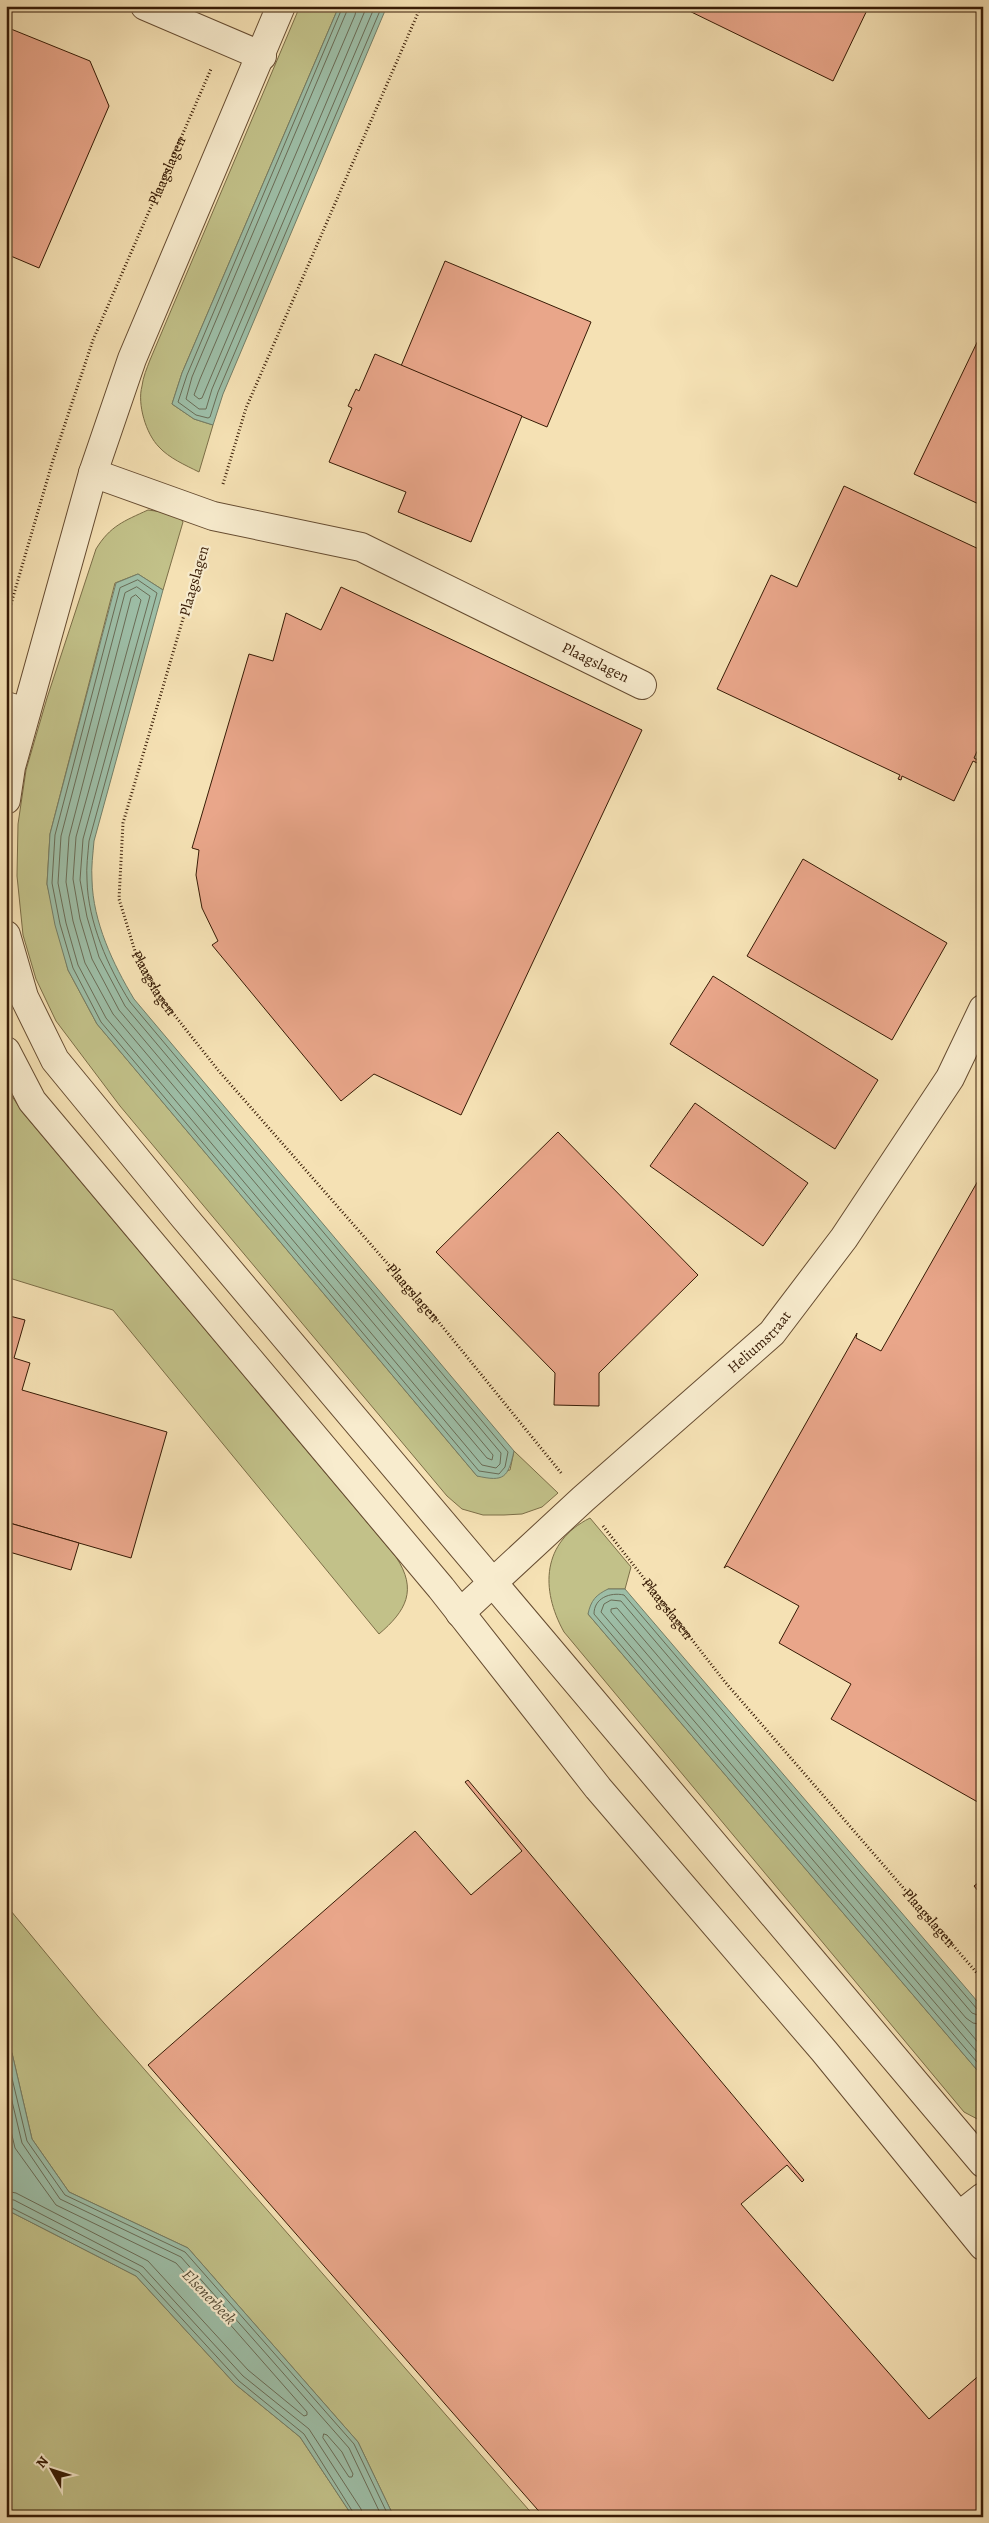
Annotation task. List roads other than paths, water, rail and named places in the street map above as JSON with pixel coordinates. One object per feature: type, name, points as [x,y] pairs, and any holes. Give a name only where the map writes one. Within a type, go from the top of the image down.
[{"type":"street","points":[[145,6],[224,38],[262,56]]},
{"type":"street","points":[[6,800],[16,709],[132,359],[262,56],[281,6]]},
{"type":"street","name":"Plaagslagen","points":[[93,473],[213,516],[361,547],[642,684]]},
{"type":"street","points":[[6,936],[24,998],[55,1060],[184,1217],[983,2163]]},
{"type":"street","name":"Heliumstraat","points":[[460,1613],[495,1583],[583,1500],[772,1333],[844,1238],[950,1078],[983,1009]]},
{"type":"street","points":[[6,1051],[32,1101],[460,1613],[598,1788],[824,2051],[983,2246]]},
{"type":"street","points":[[959,2216],[983,2197]]},
{"type":"water","points":[[339,6],[387,6],[223,394],[213,425],[194,419],[172,404],[182,373]]},
{"type":"water","points":[[138,574],[163,590],[94,841],[93,896],[100,927],[119,972],[134,999],[514,1451],[507,1472],[499,1478],[477,1476],[97,1024],[68,970],[55,925],[47,884],[50,834],[116,583]]},
{"type":"water","points":[[608,1589],[625,1589],[983,2008],[983,2077],[588,1614],[595,1599],[600,1593]]},
{"type":"water","name":"Elsenerbeek","points":[[6,2045],[12,2053],[32,2139],[69,2192],[188,2248],[358,2442],[394,2517],[353,2517],[300,2437],[235,2384],[136,2276],[9,2211],[6,2204]]}]
